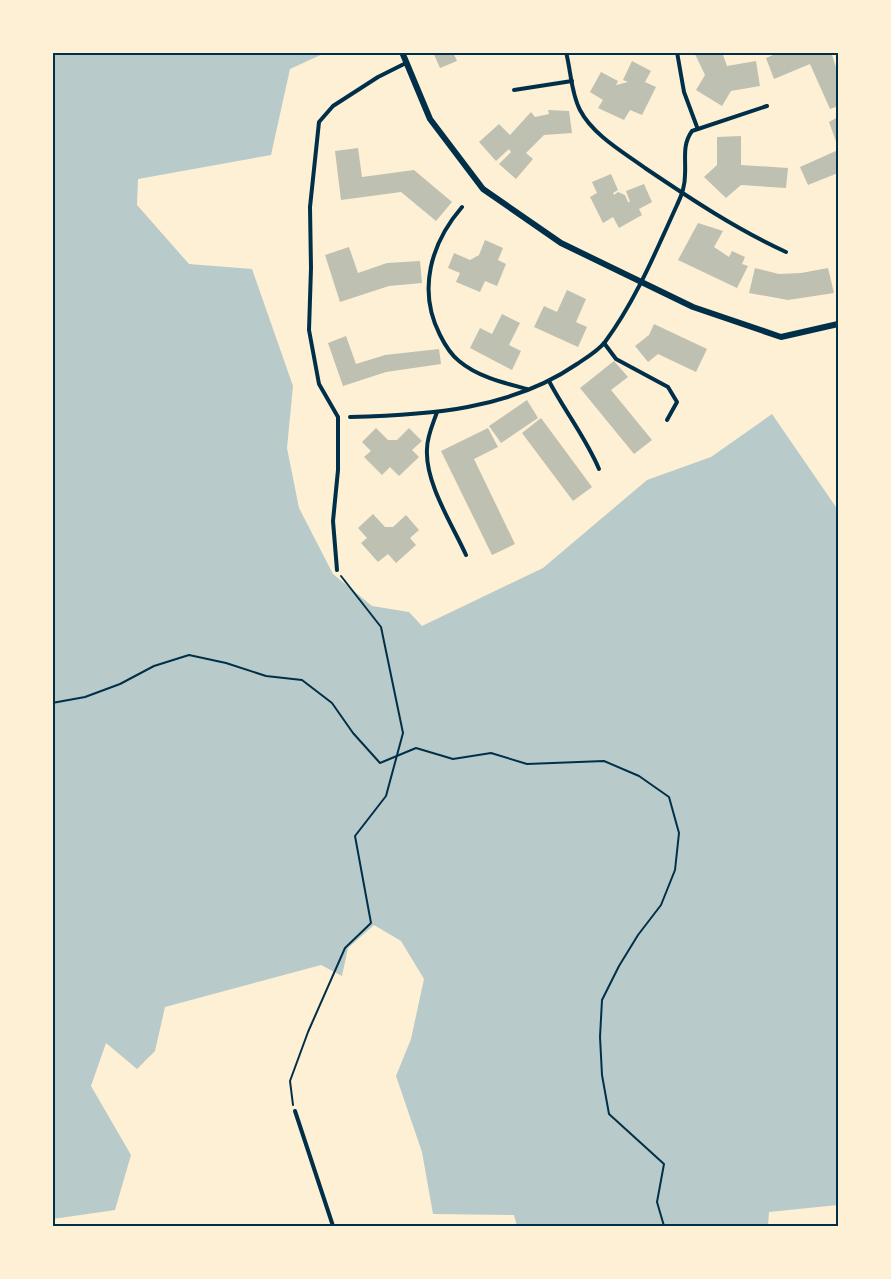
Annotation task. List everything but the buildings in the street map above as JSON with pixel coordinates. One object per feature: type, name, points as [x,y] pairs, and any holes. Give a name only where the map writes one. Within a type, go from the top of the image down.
[{"type":"street","points":[[402,52],[430,118],[483,189],[561,243],[693,307],[781,337],[838,324]]},
{"type":"lane","points":[[566,52],[580,110],[588,122],[614,146],[682,194],[754,238],[786,252]]},
{"type":"lane","points":[[677,52],[684,92],[697,128]]},
{"type":"lane","points":[[337,570],[333,521],[338,470],[338,417],[319,384],[309,330],[310,207],[319,122],[333,106],[378,76],[406,62]]},
{"type":"lane","points":[[514,90],[572,81]]},
{"type":"lane","points":[[350,417],[468,408],[528,390],[549,381],[575,365],[604,343],[641,283],[682,194],[686,175],[685,144],[692,131],[767,106]]},
{"type":"lane","points":[[462,207],[444,230],[434,252],[428,282],[430,312],[447,348],[459,361],[497,381],[528,390]]},
{"type":"lane","points":[[604,343],[616,359],[668,387],[677,402],[667,420]]},
{"type":"lane","points":[[549,381],[591,451],[599,469]]},
{"type":"lane","points":[[437,412],[427,447],[427,466],[432,482],[466,555]]},
{"type":"lane","points":[[295,1111],[333,1227]]},
{"type":"path","points":[[295,1111],[291,1100],[290,1081],[305,1039],[345,948],[371,924],[355,836],[386,796],[403,733],[381,627],[337,570]]},
{"type":"path","points":[[52,703],[85,698],[120,684],[154,666],[189,655],[226,663],[266,676],[302,680],[332,702],[353,733],[380,763],[416,748],[453,759],[490,753],[527,764],[603,761],[639,776],[669,797],[680,833],[675,870],[661,905],[638,935],[602,1000],[600,1037],[602,1075],[609,1114],[664,1164],[657,1202],[664,1227]]},
{"type":"shaded area","points":[[52,53],[325,53],[290,69],[271,155],[138,179],[137,205],[189,264],[252,269],[293,386],[287,448],[299,508],[333,574],[372,606],[409,612],[422,626],[543,568],[647,480],[711,457],[772,414],[838,510],[838,1205],[769,1212],[768,1226],[517,1226],[514,1215],[433,1214],[422,1152],[396,1076],[411,1039],[424,979],[401,941],[374,925],[348,948],[342,976],[321,965],[165,1007],[155,1051],[137,1069],[106,1043],[91,1086],[131,1155],[115,1210],[53,1219]]}]
